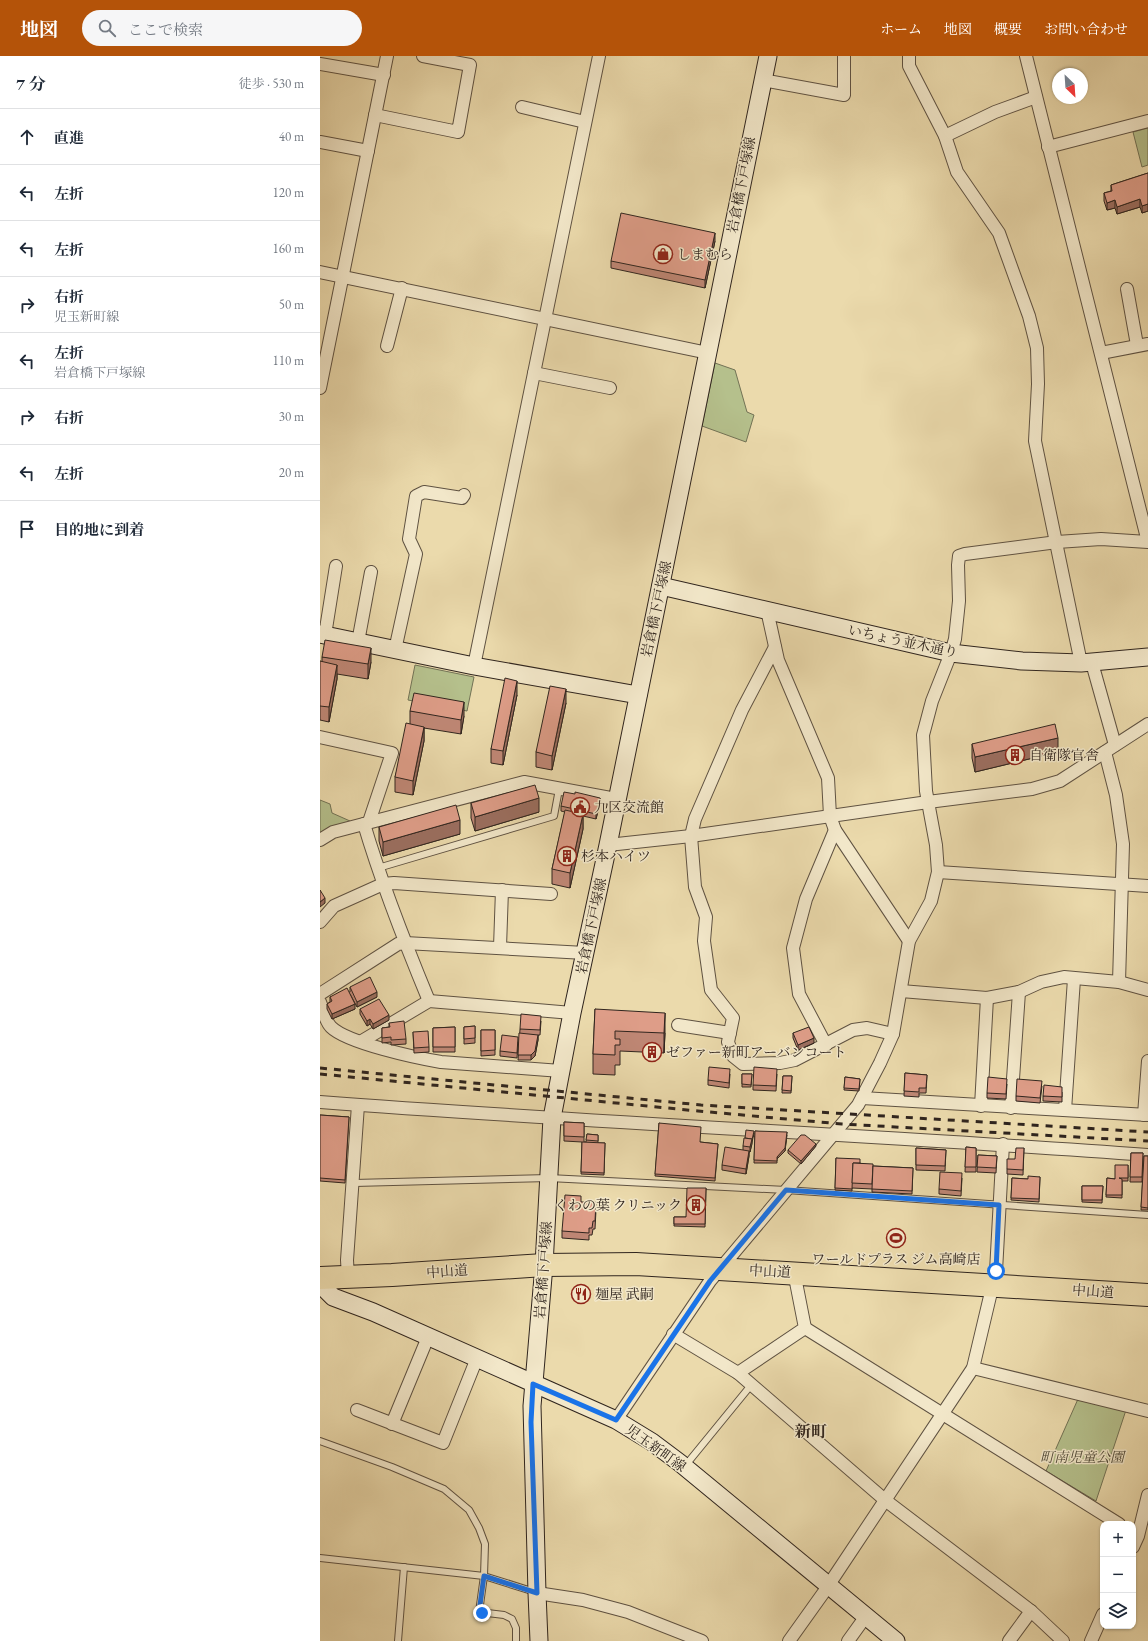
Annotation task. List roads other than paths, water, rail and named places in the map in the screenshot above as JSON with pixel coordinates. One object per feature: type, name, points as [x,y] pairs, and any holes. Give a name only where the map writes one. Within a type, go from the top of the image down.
[{"type":"highway","name":"中山道","points":[[322,1278],[544,1265],[636,1264],[794,1272],[1148,1295]]},
{"type":"street","points":[[320,388],[387,56]]},
{"type":"street","points":[[375,115],[458,132],[470,65],[423,56]]},
{"type":"street","points":[[474,666],[599,56]]},
{"type":"street","name":"岩倉橋下戸塚線","points":[[540,1641],[531,1422],[544,1265],[552,1118],[572,1013],[608,845],[616,799],[661,586],[768,56]]},
{"type":"street","points":[[762,80],[844,95],[844,56]]},
{"type":"street","points":[[909,56],[909,66],[945,136],[957,172],[999,233],[1029,316],[1037,348],[1038,384],[1035,441],[1086,663],[1110,748],[1123,844],[1119,982]]},
{"type":"street","points":[[616,1420],[673,1334],[720,1269],[862,1098],[893,1034],[909,941],[932,901],[938,872],[936,845],[928,802],[923,735],[932,701],[955,639],[959,601],[959,556],[1057,542],[1101,539],[1148,542],[1026,56]]},
{"type":"street","points":[[320,64],[384,75]]},
{"type":"street","points":[[945,136],[995,112],[1036,97]]},
{"type":"street","points":[[522,107],[585,122]]},
{"type":"street","points":[[1048,147],[1148,121]]},
{"type":"street","points":[[320,142],[368,151]]},
{"type":"street","points":[[320,272],[708,353]]},
{"type":"street","points":[[387,346],[402,288]]},
{"type":"street","points":[[1101,353],[1142,344],[1127,289]]},
{"type":"street","points":[[534,373],[610,388]]},
{"type":"street","points":[[395,650],[416,554],[409,539],[416,496],[424,492],[462,498],[464,495]]},
{"type":"street","points":[[336,566],[321,634],[474,666],[638,696]]},
{"type":"street","points":[[358,642],[371,572]]},
{"type":"street","name":"いちょう並木通り","points":[[661,586],[951,653],[1022,661],[1086,663],[1148,657]]},
{"type":"street","points":[[766,610],[778,660],[828,778],[830,816],[835,830],[909,941]]},
{"type":"street","points":[[775,647],[742,710],[695,819],[691,836],[695,887],[706,917],[704,940],[711,990],[733,1018],[728,1042],[733,1056],[742,1064],[780,1063],[795,1060],[853,1030],[867,1028],[893,1034]]},
{"type":"street","points":[[608,845],[691,836],[928,802],[1032,789],[1060,781],[1148,724]]},
{"type":"street","points":[[320,737],[392,753],[367,823],[383,884],[429,1002]]},
{"type":"street","points":[[320,840],[333,832],[524,782],[616,799]]},
{"type":"street","points":[[826,1045],[799,994],[793,948],[806,899],[835,830]]},
{"type":"street","points":[[938,872],[1148,886]]},
{"type":"street","points":[[320,922],[334,906],[383,884],[394,883],[551,894]]},
{"type":"street","points":[[500,947],[502,890]]},
{"type":"street","points":[[320,994],[398,944],[405,943],[500,947],[585,952]]},
{"type":"street","points":[[901,991],[987,998],[1019,992],[1041,982],[1064,977],[1119,982],[1148,990]]},
{"type":"street","points":[[1065,1110],[1074,979]]},
{"type":"street","points":[[1011,1108],[1019,992]]},
{"type":"street","points":[[981,1106],[987,998]]},
{"type":"street","points":[[320,1002],[329,1026],[340,1034],[362,1042],[441,1062],[561,1071]]},
{"type":"street","points":[[362,1042],[429,1002],[572,1013]]},
{"type":"street","points":[[678,1026],[730,1033]]},
{"type":"street","points":[[862,1098],[1146,1115],[1148,1061]]},
{"type":"street","points":[[320,1102],[552,1118],[1003,1144],[1148,1155]]},
{"type":"street","points":[[348,1277],[347,1260],[354,1184],[358,1105]]},
{"type":"street","points":[[789,1641],[829,1585],[973,1368],[996,1271],[1003,1144]]},
{"type":"street","points":[[794,1272],[805,1328],[1114,1521]]},
{"type":"street","name":"児玉新町線","points":[[322,1278],[323,1287],[333,1297],[373,1312],[616,1420],[652,1442],[896,1641]]},
{"type":"street","points":[[738,1373],[805,1328]]},
{"type":"street","points":[[673,1334],[738,1373],[752,1384],[885,1500],[1031,1611],[1063,1641]]},
{"type":"street","points":[[392,1424],[428,1337]]},
{"type":"street","points":[[357,1410],[443,1443],[477,1358]]},
{"type":"street","points":[[973,1368],[1148,1411]]},
{"type":"street","points":[[1140,1537],[1148,1495]]},
{"type":"street","points":[[537,1593],[583,1600],[628,1612],[700,1641]]},
{"type":"street","points":[[1009,1641],[1031,1611]]},
{"type":"street","points":[[848,1641],[866,1616]]},
{"type":"street","points":[[1091,1641],[1100,1621]]},
{"type":"lane","points":[[378,868],[554,816],[559,789]]},
{"type":"lane","points":[[354,1184],[549,1178],[786,1190],[1148,1215]]},
{"type":"lane","points":[[684,1467],[752,1384]]},
{"type":"lane","points":[[320,1441],[392,1466],[444,1489],[469,1510],[479,1528],[485,1544],[484,1576],[479,1612],[504,1615],[512,1619],[516,1628],[516,1641]]},
{"type":"lane","points":[[320,1558],[484,1576],[537,1593]]},
{"type":"lane","points":[[398,1641],[404,1567]]},
{"type":"railway","points":[[320,1068],[701,1105],[1148,1132]]},
{"type":"railway","points":[[320,1074],[842,1124],[1148,1141]]},
{"type":"place","name":"しまむら","points":[[663,254]]},
{"type":"place","name":"自衛隊官舎","points":[[1015,755]]},
{"type":"place","name":"九区交流館","points":[[580,807]]},
{"type":"place","name":"杉本ハイツ","points":[[567,856]]},
{"type":"place","name":"ゼファー新町アーバンコート","points":[[652,1052]]},
{"type":"place","name":"くわの葉 クリニック","points":[[696,1205]]},
{"type":"place","name":"ワールドプラス ジム高崎店","points":[[896,1238]]},
{"type":"place","name":"麺屋 武嗣","points":[[581,1294]]},
{"type":"district","name":"新町","points":[[811,1431]]},
{"type":"park label","name":"町南児童公園","points":[[1082,1457]]}]
